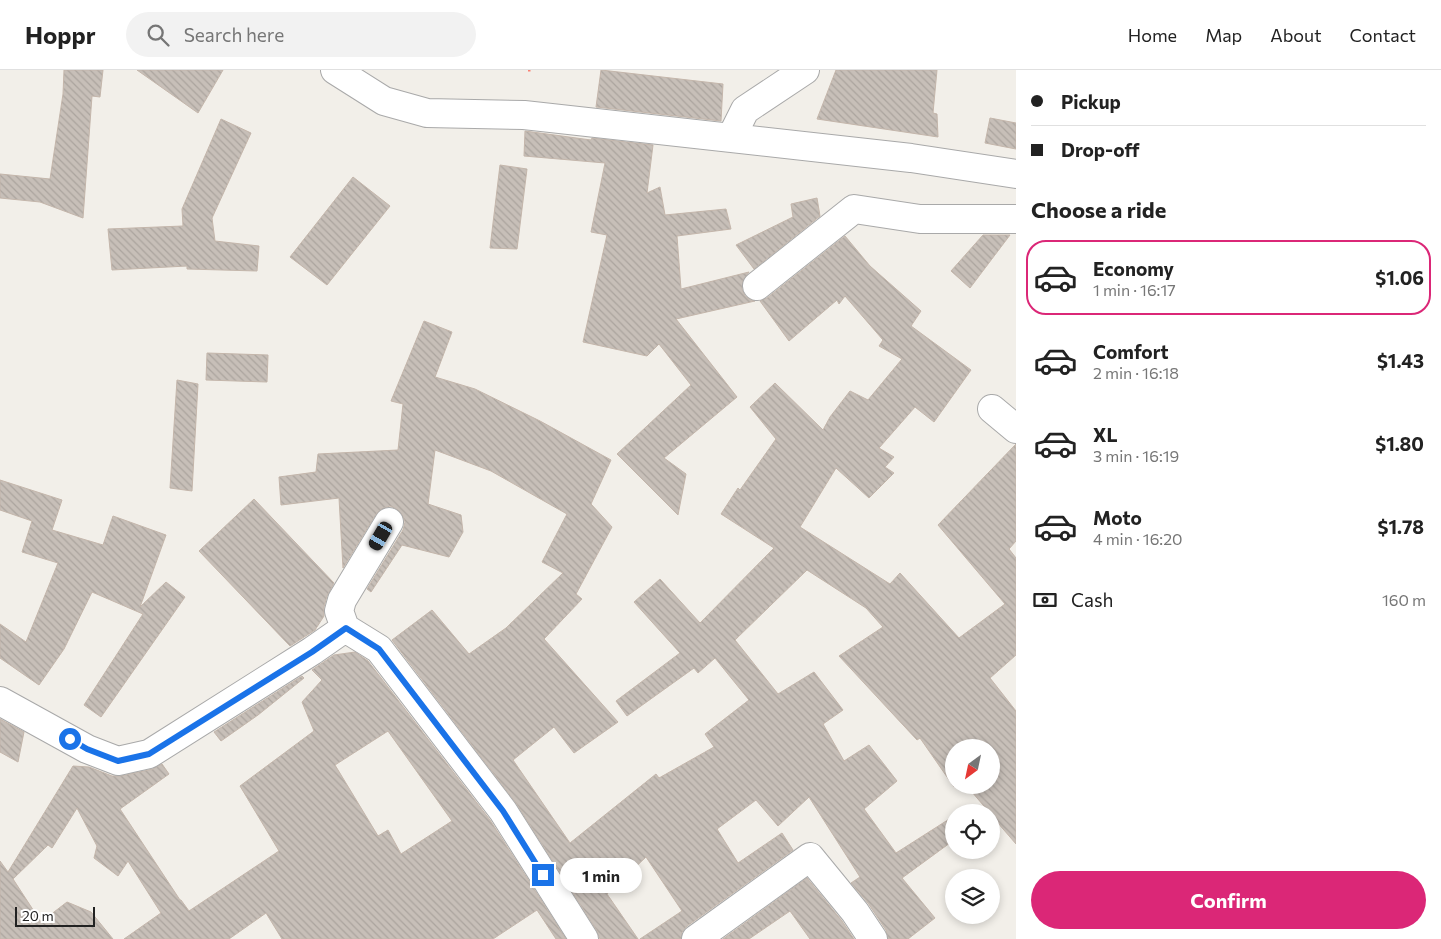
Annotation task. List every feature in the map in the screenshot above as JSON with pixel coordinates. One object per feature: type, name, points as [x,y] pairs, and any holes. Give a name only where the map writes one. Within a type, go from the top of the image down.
[{"type":"street","points":[[335,70],[384,101],[427,113],[524,115],[911,158],[1016,174]]},
{"type":"street","points":[[731,138],[745,110],[805,70]]},
{"type":"street","points":[[757,286],[854,209],[920,219],[1016,219]]},
{"type":"street","points":[[992,409],[1016,430]]},
{"type":"street","points":[[389,522],[342,600],[339,611],[346,628],[379,649],[503,811],[584,939]]},
{"type":"street","points":[[0,701],[87,749],[118,761],[149,754],[312,652],[346,628]]},
{"type":"street","points":[[696,939],[810,857],[855,912],[873,939]]},
{"type":"building","points":[[64,70],[103,70],[100,97],[92,96],[83,218],[40,202],[0,198],[0,174],[50,179],[63,94]]},
{"type":"building","points":[[137,70],[223,70],[198,113]]},
{"type":"building","points":[[601,70],[723,84],[721,121],[596,107]]},
{"type":"building","points":[[836,70],[937,70],[933,113],[937,114],[938,137],[817,119]]},
{"type":"building","points":[[990,118],[1016,123],[1016,149],[985,143]]},
{"type":"building","points":[[221,119],[251,133],[212,218],[215,241],[259,246],[257,271],[187,269],[187,266],[112,270],[108,229],[183,226],[182,209]]},
{"type":"building","points":[[525,131],[591,140],[592,138],[653,145],[647,193],[660,187],[665,215],[726,209],[731,229],[677,236],[681,289],[749,272],[743,280],[742,289],[745,296],[755,301],[676,319],[737,397],[664,458],[686,474],[678,515],[617,454],[691,385],[659,344],[647,356],[583,342],[607,235],[591,232],[605,163],[524,156]]},
{"type":"building","points":[[500,165],[527,169],[517,249],[490,248]]},
{"type":"building","points":[[353,177],[390,206],[327,285],[290,257]]},
{"type":"building","points":[[817,198],[820,216],[754,269],[736,245],[793,217],[791,204]]},
{"type":"building","points":[[983,235],[1010,235],[970,288],[951,271]]},
{"type":"building","points":[[845,236],[870,266],[921,311],[911,326],[971,370],[934,422],[915,407],[879,448],[894,457],[885,467],[894,473],[869,498],[836,468],[800,527],[890,584],[900,573],[959,638],[1005,604],[938,525],[1016,444],[1016,541],[1009,549],[1016,558],[1016,655],[990,678],[1016,711],[1016,844],[1000,825],[1000,804],[982,804],[974,794],[1000,794],[1000,739],[945,739],[945,774],[920,738],[917,740],[839,656],[883,627],[866,608],[807,570],[735,640],[778,694],[814,672],[843,710],[823,724],[844,761],[869,745],[897,781],[864,809],[896,853],[945,822],[945,847],[902,878],[935,918],[908,939],[888,939],[886,930],[868,903],[851,883],[860,877],[809,797],[778,826],[756,800],[717,829],[738,863],[782,833],[793,850],[687,926],[682,932],[681,939],[640,939],[682,911],[646,857],[607,894],[638,939],[600,939],[597,931],[516,803],[392,640],[432,610],[469,654],[506,628],[563,573],[542,562],[567,514],[491,471],[435,450],[428,504],[461,515],[463,532],[449,557],[402,545],[371,592],[367,589],[403,530],[405,522],[402,514],[390,506],[381,509],[343,568],[339,498],[281,505],[279,477],[316,472],[318,454],[398,450],[403,404],[391,401],[424,321],[452,332],[435,377],[475,389],[540,421],[611,460],[591,504],[612,527],[576,594],[582,599],[544,639],[618,722],[574,753],[554,727],[513,760],[570,843],[656,774],[659,778],[714,747],[705,734],[749,700],[715,658],[698,673],[694,668],[627,716],[616,701],[680,653],[634,602],[660,579],[700,623],[774,548],[721,514],[738,488],[740,490],[776,439],[750,407],[775,383],[823,430],[830,417],[850,391],[868,400],[902,359],[879,346],[883,340],[845,296],[839,304],[837,300],[789,341],[760,301],[767,298]]},
{"type":"building","points":[[207,353],[268,355],[267,382],[206,380]]},
{"type":"building","points":[[177,380],[198,384],[192,491],[170,488]]},
{"type":"building","points":[[0,480],[62,500],[52,530],[103,545],[113,516],[166,535],[140,607],[166,582],[185,597],[101,717],[84,705],[143,614],[92,592],[64,649],[39,685],[0,658],[0,624],[26,642],[58,563],[22,552],[32,521],[0,510]]},
{"type":"building","points":[[254,499],[334,583],[327,596],[324,616],[315,630],[290,646],[199,551]]},
{"type":"building","points":[[355,652],[368,661],[490,820],[566,939],[556,939],[537,910],[493,939],[282,939],[266,913],[229,939],[124,939],[161,913],[128,861],[118,876],[94,858],[97,846],[77,808],[52,848],[48,845],[13,879],[41,922],[67,902],[91,912],[113,939],[0,939],[0,861],[8,872],[73,766],[89,767],[112,776],[121,776],[153,769],[162,764],[169,774],[120,809],[189,911],[279,851],[240,786],[314,731],[302,702],[322,680],[312,670],[334,655]],"holes":[[[388,731],[452,821],[401,854],[388,830],[378,836],[335,765]]]},
{"type":"building","points":[[302,676],[304,678],[258,715],[221,741],[214,732]]},
{"type":"building","points":[[0,719],[24,732],[18,762],[0,752]]},
{"type":"building","points":[[807,878],[854,939],[810,939],[790,911],[749,939],[723,939]]},
{"type":"route","points":[[70,739],[87,749],[118,761],[149,754],[312,652],[346,628],[379,649],[503,811],[543,875]]}]
